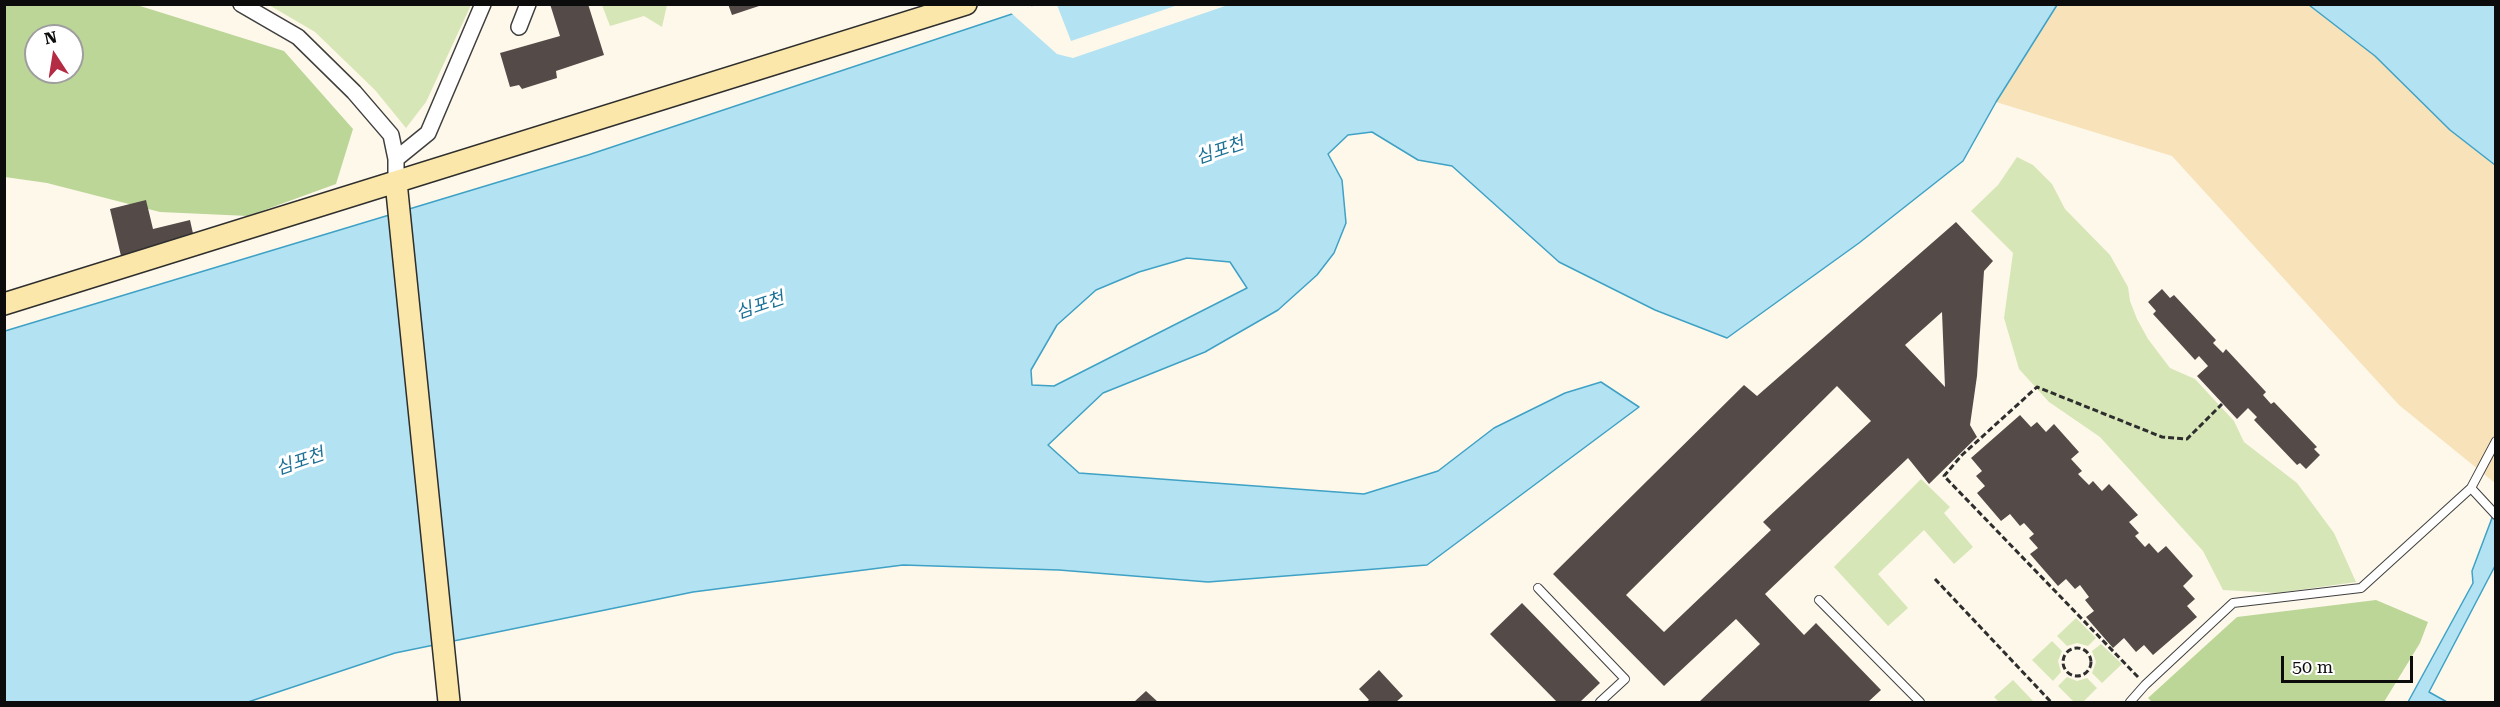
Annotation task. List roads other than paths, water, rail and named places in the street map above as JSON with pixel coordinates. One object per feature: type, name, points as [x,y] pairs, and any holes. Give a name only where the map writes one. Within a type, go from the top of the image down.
[{"type":"street","points":[[241,4],[298,37],[354,92],[391,135],[396,159],[396,182],[449,700]]},
{"type":"street","points":[[396,159],[428,133],[483,4]]},
{"type":"street","points":[[519,27],[528,4]]},
{"type":"street","points":[[4,304],[966,4]]},
{"type":"lane","points":[[2130,702],[2145,685],[2234,603],[2361,588],[2471,488],[2496,441]]},
{"type":"lane","points":[[2471,488],[2496,515]]},
{"type":"lane","points":[[1538,588],[1625,679],[1600,702]]},
{"type":"lane","points":[[1819,600],[1920,702]]},
{"type":"water","name":"심포천","points":[[1039,5],[2057,5],[1996,102],[1963,161],[1859,243],[1727,338],[1655,310],[1559,262],[1452,166],[1418,160],[1372,132],[1348,135],[1328,154],[1342,180],[1346,223],[1334,253],[1317,275],[1278,310],[1205,352],[1103,393],[1048,445],[1079,473],[1364,494],[1438,471],[1494,428],[1565,393],[1601,382],[1639,407],[1427,565],[1208,582],[1059,570],[903,565],[693,592],[395,653],[248,702],[5,702],[5,331],[588,155]],"holes":[[[1187,258],[1230,262],[1247,288],[1054,386],[1032,385],[1031,370],[1057,325],[1096,290],[1139,272]]]},
{"type":"water","points":[[2309,5],[2495,5],[2495,165],[2450,130],[2375,56]]},
{"type":"water","points":[[2495,510],[2495,566],[2429,692],[2447,702],[2408,702],[2473,583],[2472,571]]}]
